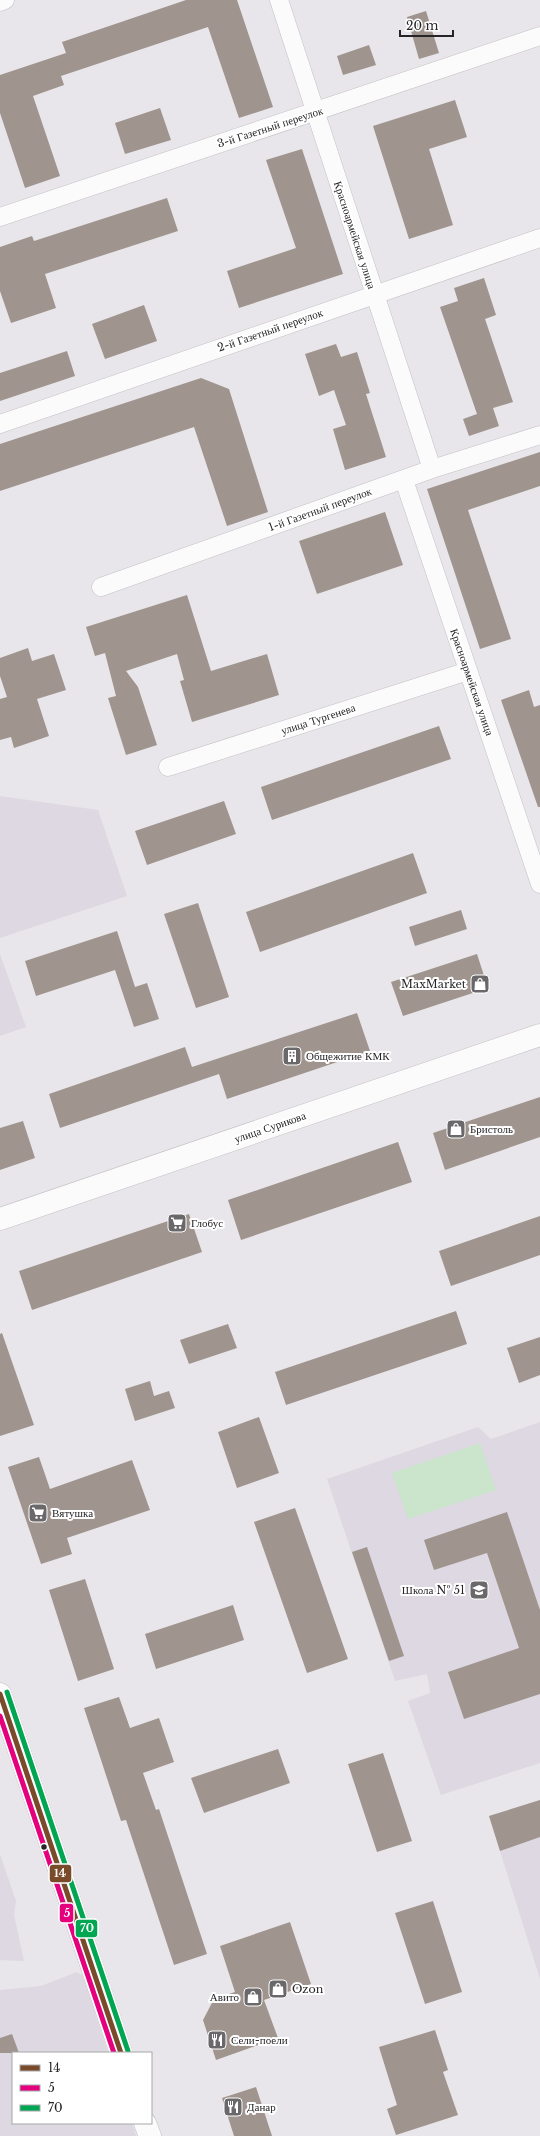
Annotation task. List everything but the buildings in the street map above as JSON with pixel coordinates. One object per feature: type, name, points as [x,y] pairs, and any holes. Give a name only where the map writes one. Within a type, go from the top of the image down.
[{"type":"street","points":[[0,2],[5,0]]},
{"type":"street","name":"Красноармейская улица","points":[[279,0],[432,469]]},
{"type":"street","name":"3-й Газетный переулок","points":[[0,217],[540,36]]},
{"type":"street","name":"2-й Газетный переулок","points":[[0,424],[540,238]]},
{"type":"street","name":"1-й Газетный переулок","points":[[101,587],[432,469],[540,435]]},
{"type":"street","name":"Красноармейская улица","points":[[404,480],[540,884]]},
{"type":"street","name":"улица Тургенева","points":[[168,767],[468,671]]},
{"type":"street","name":"улица Сурикова","points":[[0,1219],[540,1036]]},
{"type":"street","points":[[0,1694],[121,2052]]},
{"type":"street","points":[[145,2124],[150,2136]]},
{"type":"shaded area","points":[[0,796],[98,810],[127,896],[0,938]]},
{"type":"shaded area","points":[[0,954],[26,1027],[0,1036]]},
{"type":"shaded area","name":"Школа № 51","points":[[540,1422],[540,1763],[441,1795],[408,1701],[430,1693],[427,1674],[395,1681],[327,1479],[478,1427],[491,1439]]},
{"type":"shaded area","points":[[540,1800],[540,1979],[489,1816]]},
{"type":"shaded area","points":[[0,1854],[16,1901],[14,1915],[24,1961],[0,1960]]},
{"type":"shaded area","points":[[77,1972],[83,1976],[108,2052],[12,2052],[12,2124],[132,2124],[136,2136],[0,2136],[0,1990],[41,1986]]},
{"type":"green space","points":[[480,1443],[496,1490],[408,1519],[392,1473]]},
{"type":"transit line","name":"70","points":[[7,1692],[128,2051]]},
{"type":"transit line","name":"14","points":[[0,1694],[121,2052]]},
{"type":"transit line","name":"5","points":[[0,1716],[114,2052]]},
{"type":"place","name":"MaxMarket","points":[[480,984]]},
{"type":"place","name":"Общежитие КМК","points":[[292,1056]]},
{"type":"place","name":"Бристоль","points":[[456,1129]]},
{"type":"place","name":"Глобус","points":[[177,1223]]},
{"type":"place","name":"Вятушка","points":[[38,1513]]},
{"type":"place","name":"Школа № 51","points":[[479,1590]]},
{"type":"place","name":"Ozon","points":[[278,1989]]},
{"type":"place","name":"Авито","points":[[253,1997]]},
{"type":"place","name":"Сели-поели","points":[[217,2040]]},
{"type":"place","name":"Данар","points":[[233,2107]]}]
